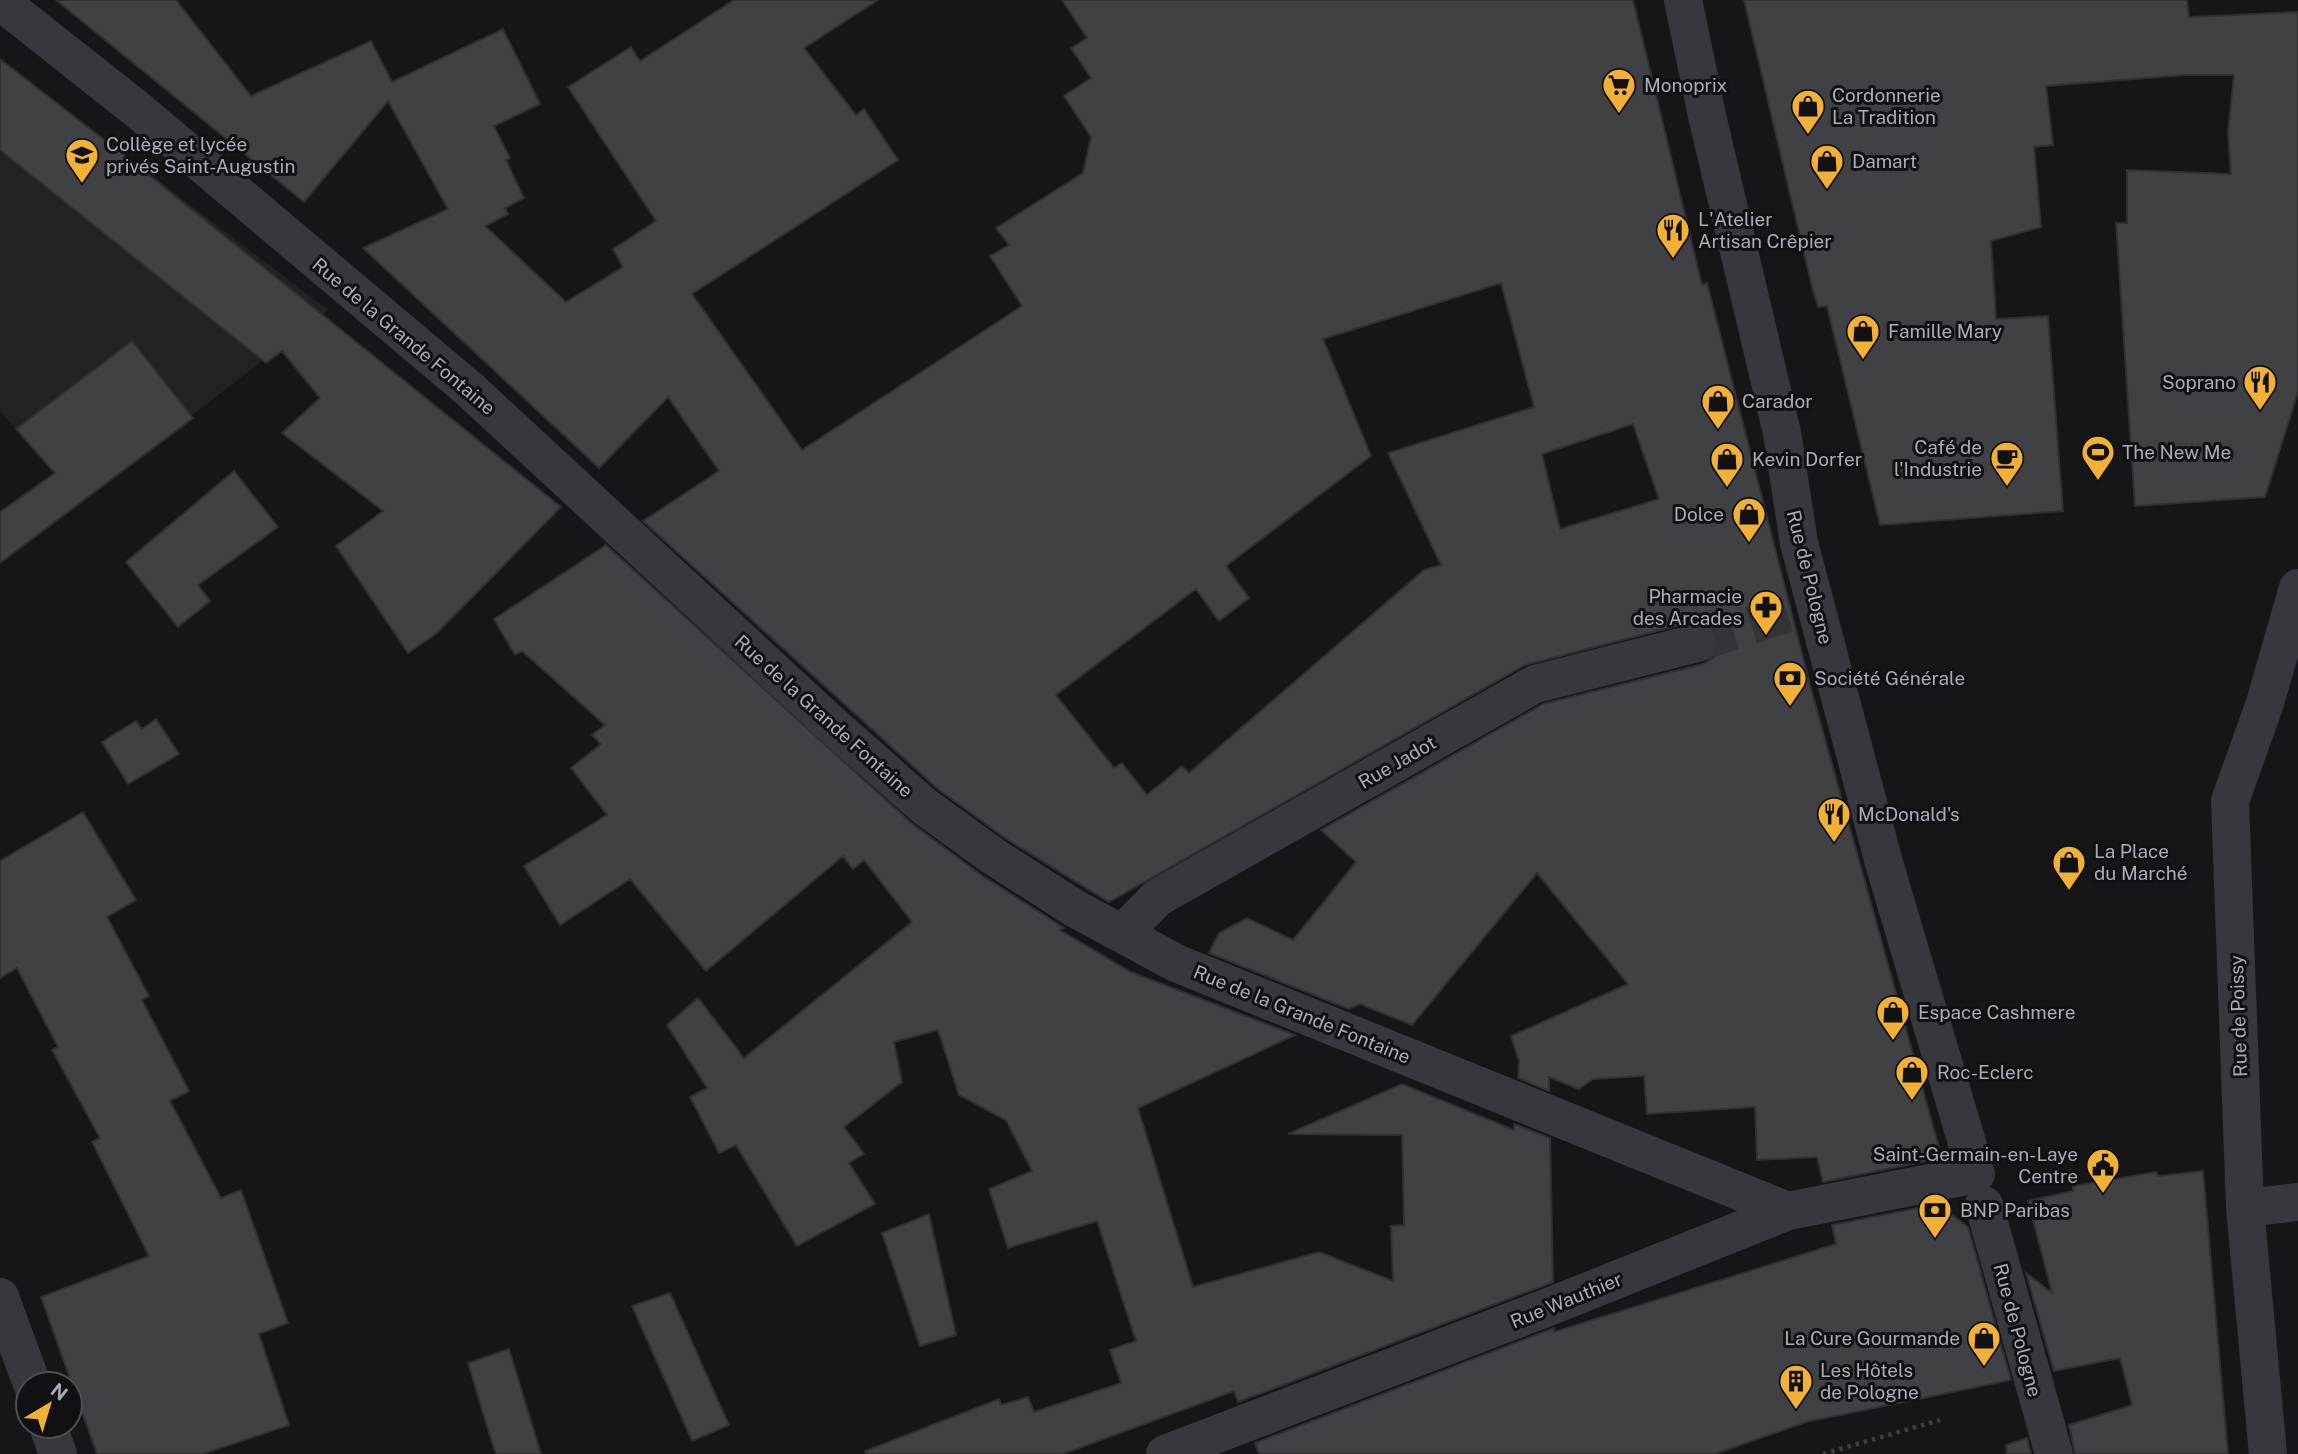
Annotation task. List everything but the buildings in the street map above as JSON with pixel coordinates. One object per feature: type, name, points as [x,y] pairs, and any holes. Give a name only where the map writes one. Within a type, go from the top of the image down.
[{"type":"street","name":"Rue de Pologne","points":[[1683,0],[1708,120],[1782,433],[1799,543],[1884,863],[1976,1175],[2022,1397],[2054,1454]]},
{"type":"street","name":"Rue de la Grande Fontaine","points":[[0,1],[139,111],[513,429],[705,609],[924,806],[1063,901],[1177,963],[1788,1211]]},
{"type":"street","name":"Rue de Poissy","points":[[2268,1454],[2245,1208],[2230,801],[2265,703],[2298,588]]},
{"type":"street","name":"Rue Jadot","points":[[1123,933],[1157,898],[1535,684],[1697,643]]},
{"type":"street","name":"Rue Wauthier","points":[[1165,1454],[1551,1306],[1788,1211],[1976,1175]]},
{"type":"street","points":[[2245,1208],[2298,1202]]},
{"type":"street","points":[[0,1297],[27,1370]]},
{"type":"path","points":[[1823,1454],[1940,1420]]},
{"type":"shaded area","name":"Collège et lycée privés Saint-Augustin","points":[[0,60],[328,310],[80,502],[0,411]]},
{"type":"tunnel","points":[[1697,643],[1815,604]]},
{"type":"place","name":"Monoprix","points":[[1619,115]]},
{"type":"place","name":"Cordonnerie La Tradition","points":[[1808,136]]},
{"type":"place","name":"Collège et lycée privés Saint-Augustin","points":[[82,185]]},
{"type":"place","name":"Damart","points":[[1827,191]]},
{"type":"place","name":"L'Atelier Artisan Crêpier","points":[[1673,260]]},
{"type":"place","name":"Famille Mary","points":[[1863,361]]},
{"type":"place","name":"Soprano","points":[[2260,412]]},
{"type":"place","name":"Carador","points":[[1718,431]]},
{"type":"place","name":"The New Me","points":[[2098,482]]},
{"type":"place","name":"Café de l'Industrie","points":[[2007,488]]},
{"type":"place","name":"Kevin Dorfer","points":[[1727,489]]},
{"type":"place","name":"Dolce","points":[[1749,544]]},
{"type":"place","name":"Pharmacie des Arcades","points":[[1766,637]]},
{"type":"place","name":"Société Générale","points":[[1790,708]]},
{"type":"place","name":"McDonald's","points":[[1834,844]]},
{"type":"place","name":"La Place du Marché","points":[[2069,892]]},
{"type":"place","name":"Espace Cashmere","points":[[1893,1042]]},
{"type":"place","name":"Roc-Eclerc","points":[[1912,1102]]},
{"type":"place","name":"Saint-Germain-en-Laye Centre","points":[[2103,1195]]},
{"type":"place","name":"BNP Paribas","points":[[1935,1240]]},
{"type":"place","name":"La Cure Gourmande","points":[[1984,1368]]},
{"type":"place","name":"Les Hôtels de Pologne","points":[[1796,1411]]}]
